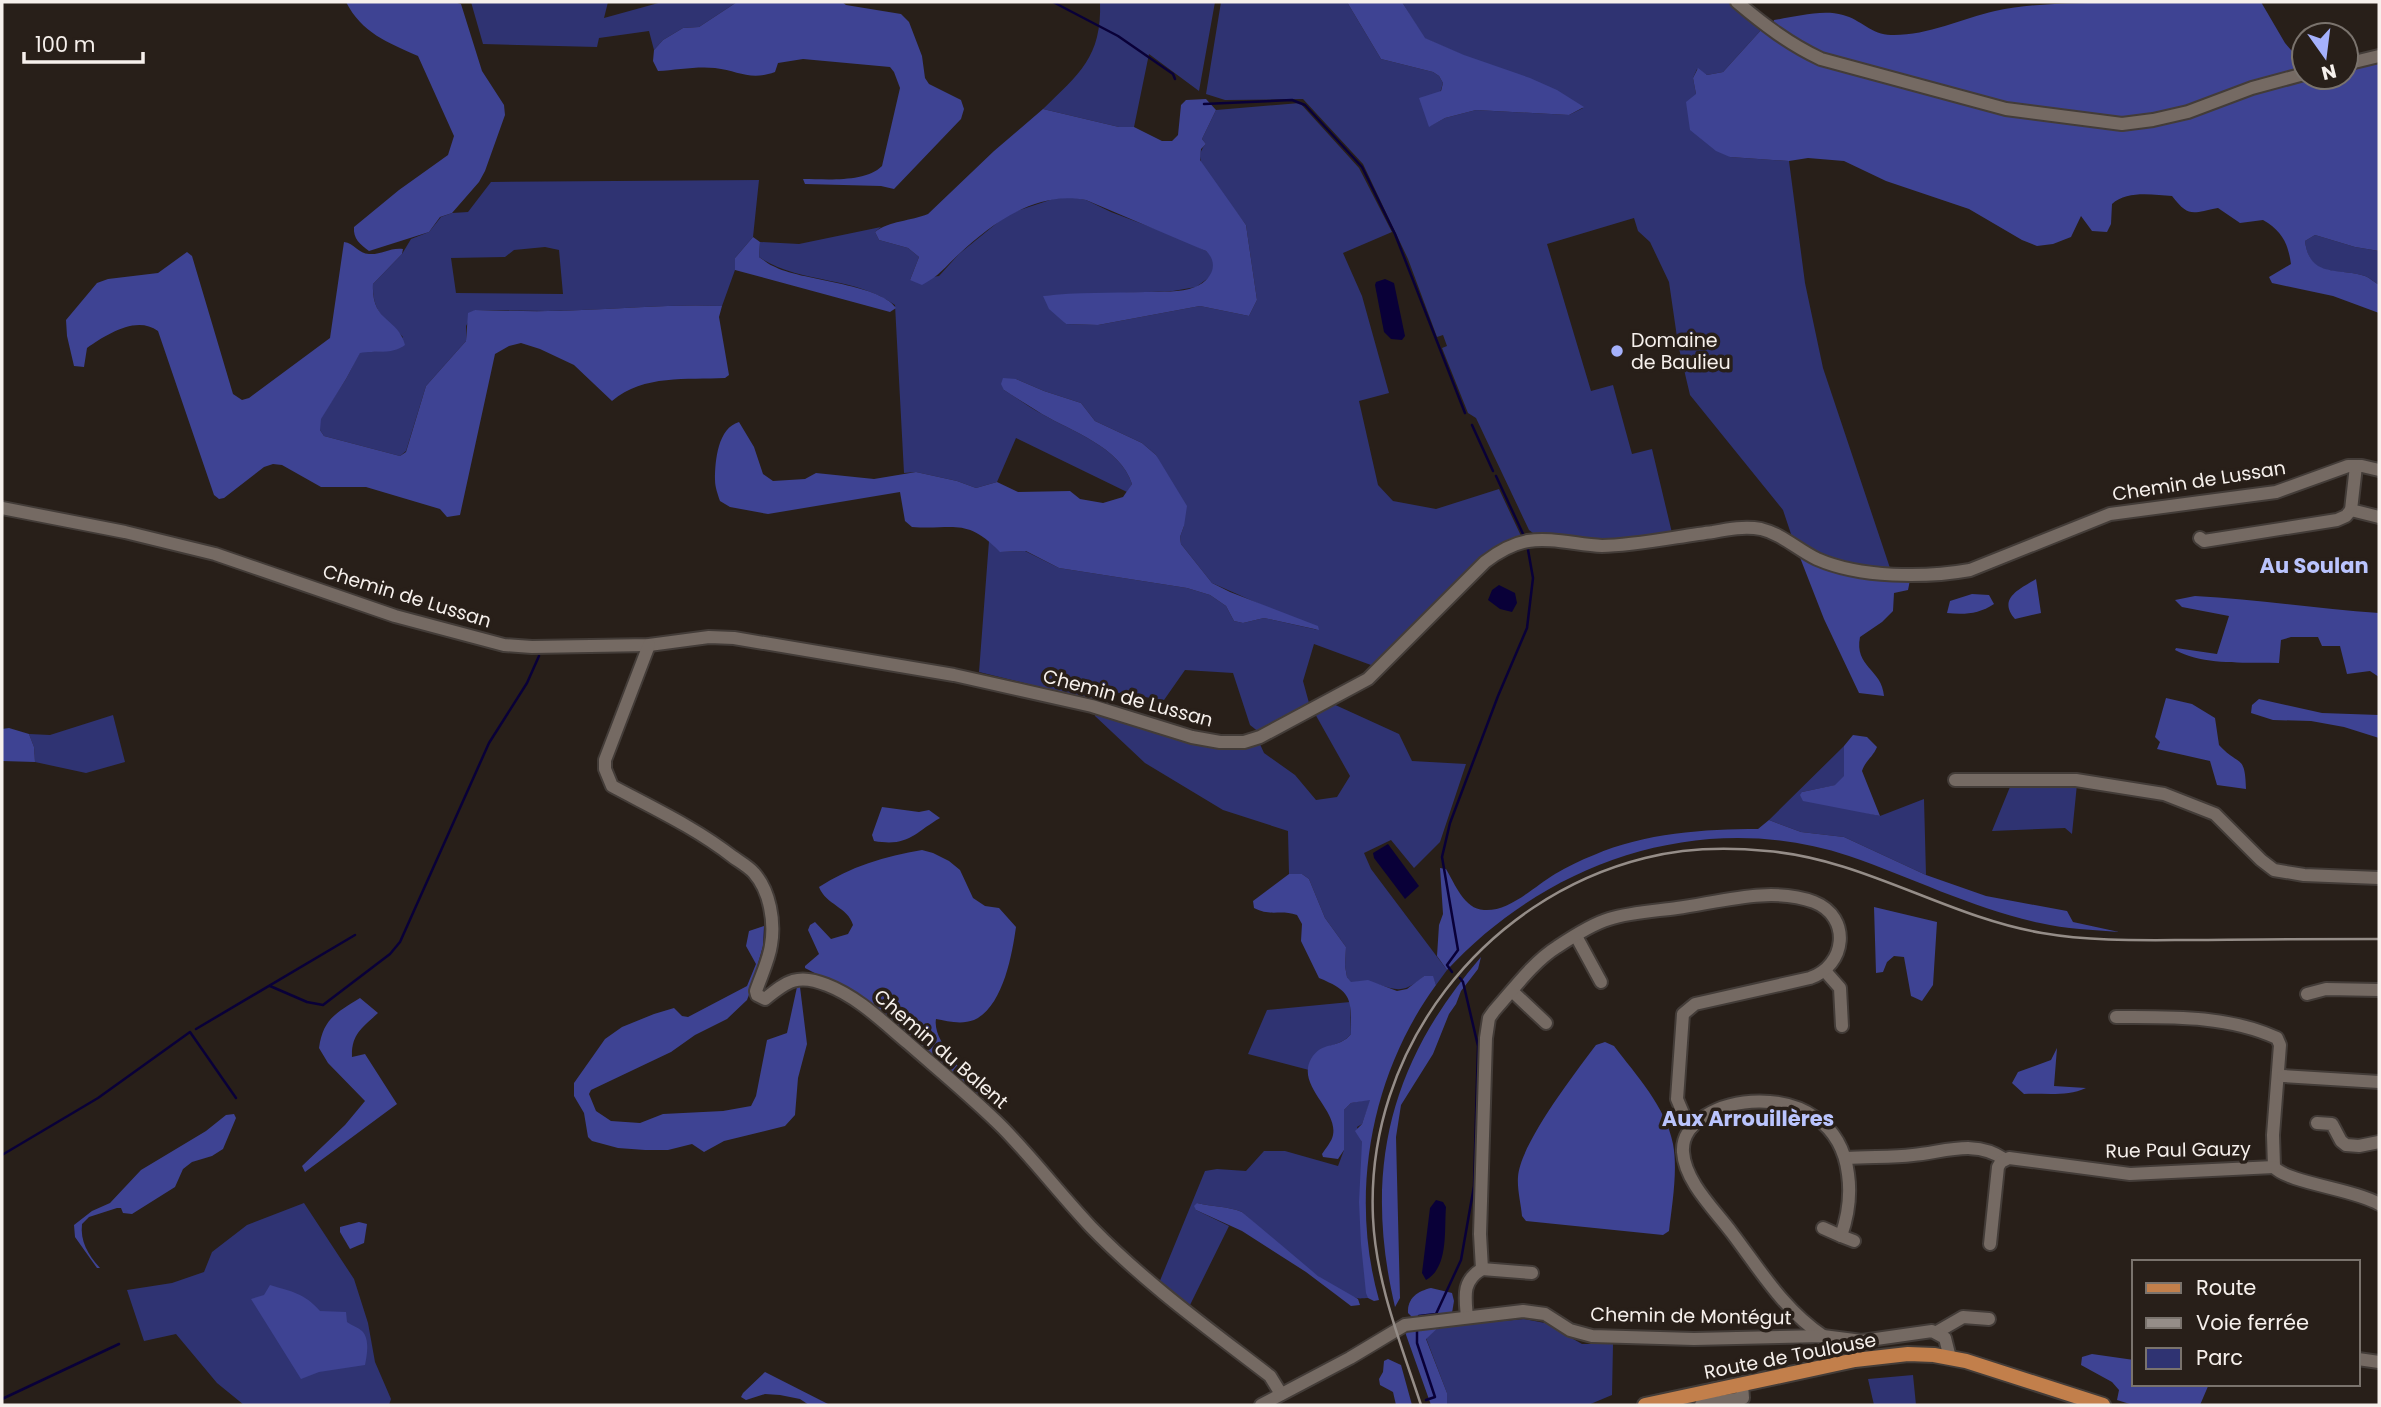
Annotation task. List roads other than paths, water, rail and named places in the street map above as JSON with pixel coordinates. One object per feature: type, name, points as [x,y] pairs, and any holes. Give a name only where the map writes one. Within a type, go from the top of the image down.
[{"type":"main road","name":"Route de Toulouse","points":[[1645,1405],[1879,1356],[1934,1356],[1979,1364],[2104,1405]]},
{"type":"street","points":[[1737,2],[1765,26],[1793,44],[1833,63],[2006,109],[2122,124],[2188,112],[2252,88],[2290,78]]},
{"type":"street","points":[[2360,61],[2379,56]]},
{"type":"street","points":[[2200,538],[2204,541],[2337,520],[2346,516],[2351,510],[2356,466]]},
{"type":"street","name":"Chemin de Lussan","points":[[2,508],[125,532],[215,554],[395,616],[503,645],[649,645],[709,637],[748,641],[954,675],[1092,706],[1192,737],[1220,742],[1244,742],[1260,737],[1368,679],[1485,562],[1507,548],[1531,540],[1606,546],[1738,528],[1760,529],[1776,534],[1814,558],[1834,566],[1916,575],[1951,573],[1970,570],[2110,514],[2276,492],[2341,468],[2356,466],[2379,470]]},
{"type":"street","points":[[2351,510],[2379,517]]},
{"type":"street","name":"Chemin du Balent","points":[[649,645],[605,760],[607,777],[612,786],[698,832],[754,873],[762,884],[772,925],[771,946],[757,995],[765,999],[782,983],[810,980],[828,985],[866,1008],[1003,1128],[1092,1228],[1123,1258],[1156,1288],[1270,1376],[1282,1394]]},
{"type":"street","points":[[1955,780],[2076,780],[2164,794],[2215,814],[2274,870],[2304,875],[2379,877]]},
{"type":"street","points":[[1482,1269],[1480,1234],[1487,1026],[1489,1018],[1512,991],[1556,947],[1606,920],[1624,915],[1753,897],[1779,896],[1815,903],[1836,921],[1839,934],[1839,948],[1825,971],[1810,978],[1695,1003],[1683,1014],[1677,1099],[1692,1127]]},
{"type":"street","points":[[1576,936],[1601,982]]},
{"type":"street","points":[[1825,971],[1840,988],[1842,1026]]},
{"type":"street","points":[[2306,994],[2326,989],[2379,990]]},
{"type":"street","points":[[1512,991],[1546,1023]]},
{"type":"street","points":[[2116,1017],[2228,1022],[2277,1038],[2280,1045],[2273,1135],[2274,1167],[2284,1175],[2347,1190],[2379,1203]]},
{"type":"street","points":[[2283,1076],[2379,1082]]},
{"type":"street","points":[[1823,1336],[1786,1305],[1689,1172],[1683,1146],[1692,1127],[1706,1115],[1738,1104],[1761,1101],[1785,1104],[1807,1111],[1824,1122],[1840,1143],[1846,1158],[1850,1195],[1841,1236]]},
{"type":"street","points":[[2316,1123],[2332,1124],[2341,1141],[2349,1146],[2379,1142]]},
{"type":"street","name":"Rue Paul Gauzy","points":[[1846,1158],[1913,1155],[1960,1147],[1984,1150],[2004,1159],[2130,1174],[2274,1167]]},
{"type":"street","points":[[1990,1244],[1998,1167],[2004,1159]]},
{"type":"street","points":[[1823,1228],[1854,1241]]},
{"type":"street","points":[[1467,1317],[1466,1283],[1482,1269],[1532,1273]]},
{"type":"street","name":"Chemin de Montégut","points":[[1261,1405],[1350,1358],[1405,1325],[1467,1317],[1535,1312],[1545,1314],[1570,1330],[1592,1336],[1694,1339],[1823,1336],[1862,1341],[1937,1332],[1963,1317],[1989,1319]]},
{"type":"street","points":[[1934,1356],[1938,1344],[1937,1332]]},
{"type":"street","points":[[1937,1332],[1945,1338],[1950,1358]]},
{"type":"street","points":[[2360,1359],[2379,1362]]},
{"type":"street","points":[[1701,1405],[1743,1398],[1742,1384]]},
{"type":"waterway","points":[[1053,2],[1118,36],[1173,74],[1175,79]]},
{"type":"waterway","points":[[1204,104],[1292,100],[1305,105],[1362,167],[1395,234],[1465,413]]},
{"type":"waterway","points":[[1472,425],[1493,471]]},
{"type":"waterway","points":[[1496,476],[1524,536]]},
{"type":"waterway","points":[[1452,972],[1447,965],[1458,950],[1442,857],[1450,823],[1527,628],[1533,578],[1527,544]]},
{"type":"waterway","points":[[270,986],[307,1002],[323,1005],[390,954],[400,942],[489,743],[527,683],[539,656]]},
{"type":"waterway","points":[[196,1029],[355,935]]},
{"type":"waterway","points":[[1419,1316],[1436,1314],[1461,1260],[1474,1186],[1478,1046],[1460,978]]},
{"type":"waterway","points":[[2,1155],[98,1098],[190,1032],[236,1098]]},
{"type":"waterway","points":[[1417,1329],[1417,1343],[1435,1397],[1426,1400]]},
{"type":"waterway","points":[[2,1399],[119,1344]]},
{"type":"railway","points":[[1421,1405],[1384,1290],[1375,1242],[1373,1218],[1376,1156],[1389,1096],[1413,1041],[1446,990],[1486,945],[1533,908],[1587,878],[1645,858],[1675,852],[1706,849],[1767,851],[1838,865],[1973,915],[2062,936],[2140,940],[2379,939]]},
{"type":"place","name":"Domaine de Baulieu","points":[[1617,351]]},
{"type":"district","name":"Au Soulan","points":[[2314,565]]},
{"type":"district","name":"Aux Arrouillères","points":[[1748,1118]]}]
